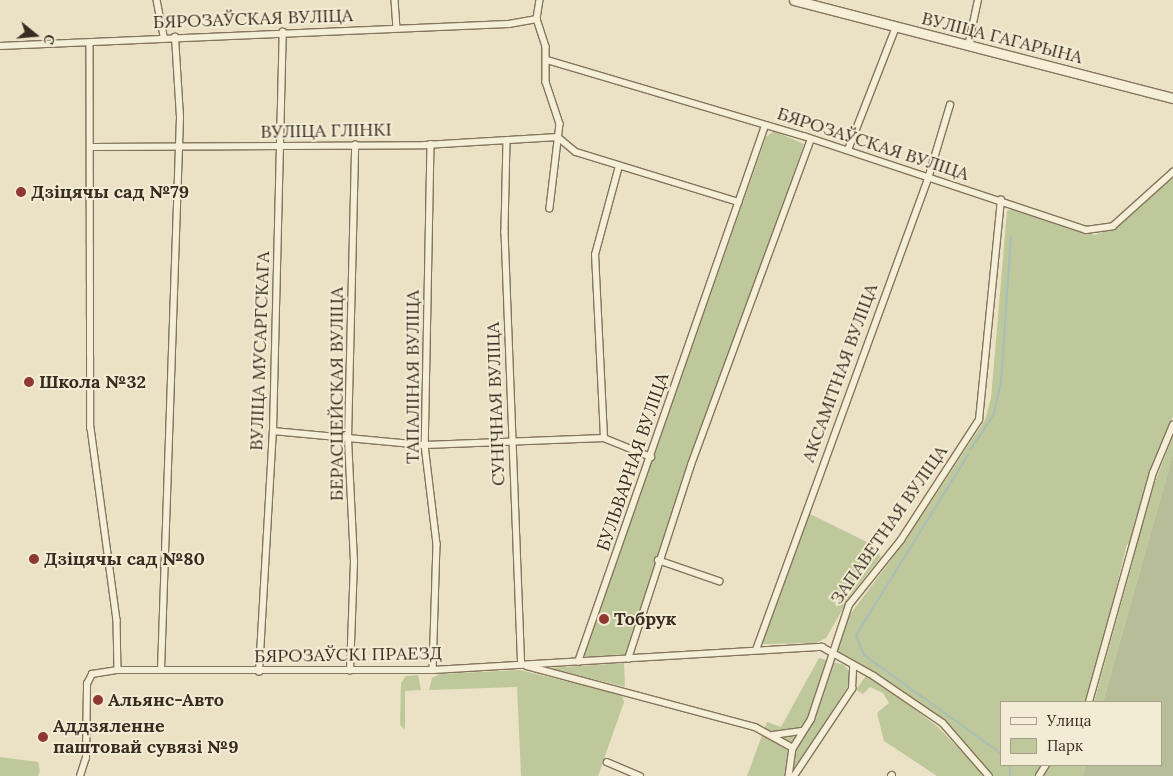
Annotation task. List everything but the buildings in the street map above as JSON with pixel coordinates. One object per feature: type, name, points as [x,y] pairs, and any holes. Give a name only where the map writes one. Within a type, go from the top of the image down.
[{"type":"street","points":[[157,0],[164,36]]},
{"type":"street","points":[[395,0],[397,28]]},
{"type":"street","points":[[540,0],[537,18],[547,60],[546,82],[560,119],[550,208]]},
{"type":"street","name":"ВУЛІЦА ГАГАРЫНА","points":[[794,0],[968,47],[1173,98]]},
{"type":"street","points":[[968,47],[978,0]]},
{"type":"street","name":"БЯРОЗАЎСКАЯ ВУЛІЦА","points":[[0,46],[90,43],[164,36],[397,28],[537,18]]},
{"type":"street","points":[[848,150],[896,27]]},
{"type":"street","name":"ВУЛІЦА МУСАРГСКАГА","points":[[259,672],[273,431],[282,147],[283,32]]},
{"type":"street","points":[[161,670],[180,65],[175,36]]},
{"type":"street","points":[[90,43],[93,147],[91,428],[117,620],[118,670]]},
{"type":"street","name":"БЯРОЗАЎСКАЯ ВУЛІЦА","points":[[547,60],[848,150],[928,179],[1001,200],[1098,232],[1112,226],[1173,172]]},
{"type":"street","name":"АКСАМІТНАЯ ВУЛІЦА","points":[[756,650],[928,179],[950,105]]},
{"type":"street","name":"БУЛЬВАРНАЯ ВУЛІЦА","points":[[578,662],[765,126]]},
{"type":"street","points":[[558,136],[576,152],[739,202]]},
{"type":"street","name":"ВУЛІЦА ГЛІНКІ","points":[[93,147],[355,146],[507,142],[558,136]]},
{"type":"street","points":[[628,660],[658,560],[811,139]]},
{"type":"street","name":"СУНІЧНАЯ ВУЛІЦА","points":[[507,142],[505,232],[522,665]]},
{"type":"street","name":"ТАПАЛІНАЯ ВУЛІЦА","points":[[431,144],[425,445],[437,544],[433,670]]},
{"type":"street","name":"БЕРАСЦЕЙСКАЯ ВУЛІЦА","points":[[350,672],[354,562],[348,439],[355,146]]},
{"type":"street","points":[[604,438],[595,255],[618,166]]},
{"type":"street","name":"ЗАПАВЕТНАЯ ВУЛІЦА","points":[[793,748],[811,718],[830,650],[849,605],[901,540],[979,420],[985,398],[1001,200]]},
{"type":"street","points":[[1089,701],[1153,473],[1173,425]]},
{"type":"street","points":[[273,431],[425,445],[604,438],[651,457]]},
{"type":"street","points":[[658,560],[719,581]]},
{"type":"street","points":[[578,662],[756,650],[830,650],[853,667],[874,676],[943,723],[989,776]]},
{"type":"street","name":"БЯРОЗАЎСКІ ПРАЕЗД","points":[[80,776],[86,758],[87,684],[92,674],[118,670],[259,672],[433,670],[578,662]]},
{"type":"street","points":[[522,665],[771,735],[793,748],[790,776]]},
{"type":"street","points":[[794,776],[852,689],[853,667]]},
{"type":"street","points":[[771,735],[802,731]]},
{"type":"street","points":[[607,762],[640,776]]},
{"type":"green space","points":[[774,131],[804,144],[625,654],[583,657],[766,137]]},
{"type":"green space","points":[[1173,178],[1173,416],[1149,479],[1155,482],[1173,436],[1173,454],[1103,701],[1094,701],[1136,547],[1127,544],[1090,695],[1086,701],[1000,701],[1000,766],[1041,766],[1035,776],[993,776],[942,718],[836,650],[842,625],[906,540],[985,420],[991,398],[1007,211],[1014,208],[1095,235],[1118,226]]},
{"type":"green space","points":[[1173,454],[1173,776],[1083,776],[1086,766],[1163,766],[1163,701],[1103,701]]},
{"type":"green space","points":[[808,513],[871,544],[881,557],[852,593],[826,638],[816,643],[762,644]]},
{"type":"green space","points":[[819,658],[844,665],[850,672],[850,683],[790,776],[747,776],[767,722],[781,727]]},
{"type":"green space","points":[[624,663],[625,687],[549,668]]},
{"type":"green space","points":[[520,670],[622,695],[624,702],[598,776],[521,776],[517,687],[429,690],[432,678],[440,674]]},
{"type":"green space","points":[[867,674],[938,727],[985,776],[937,776],[884,741],[877,713],[889,703],[883,693],[870,687],[863,694],[856,690]]},
{"type":"green space","points":[[418,675],[421,690],[405,691],[405,730],[400,725],[401,683],[406,676]]},
{"type":"green space","points":[[0,757],[38,762],[40,771],[38,776],[0,776]]},
{"type":"green space","points":[[1048,766],[1086,766],[1083,776],[1043,776]]},
{"type":"waterway","points":[[971,449],[994,414],[1001,382],[1011,237]]},
{"type":"waterway","points":[[968,455],[856,635],[864,655],[1000,753]]},
{"type":"waterway","points":[[1010,766],[1010,776]]},
{"type":"place","name":"Дзіцячы сад №79","points":[[21,192]]},
{"type":"place","name":"Школа №32","points":[[29,382]]},
{"type":"place","name":"Дзіцячы сад №80","points":[[34,559]]},
{"type":"place","name":"Тобрук","points":[[604,619]]},
{"type":"place","name":"Альянс-Авто","points":[[98,700]]},
{"type":"place","name":"Аддзяленне паштовай сувязі №9","points":[[43,737]]}]
